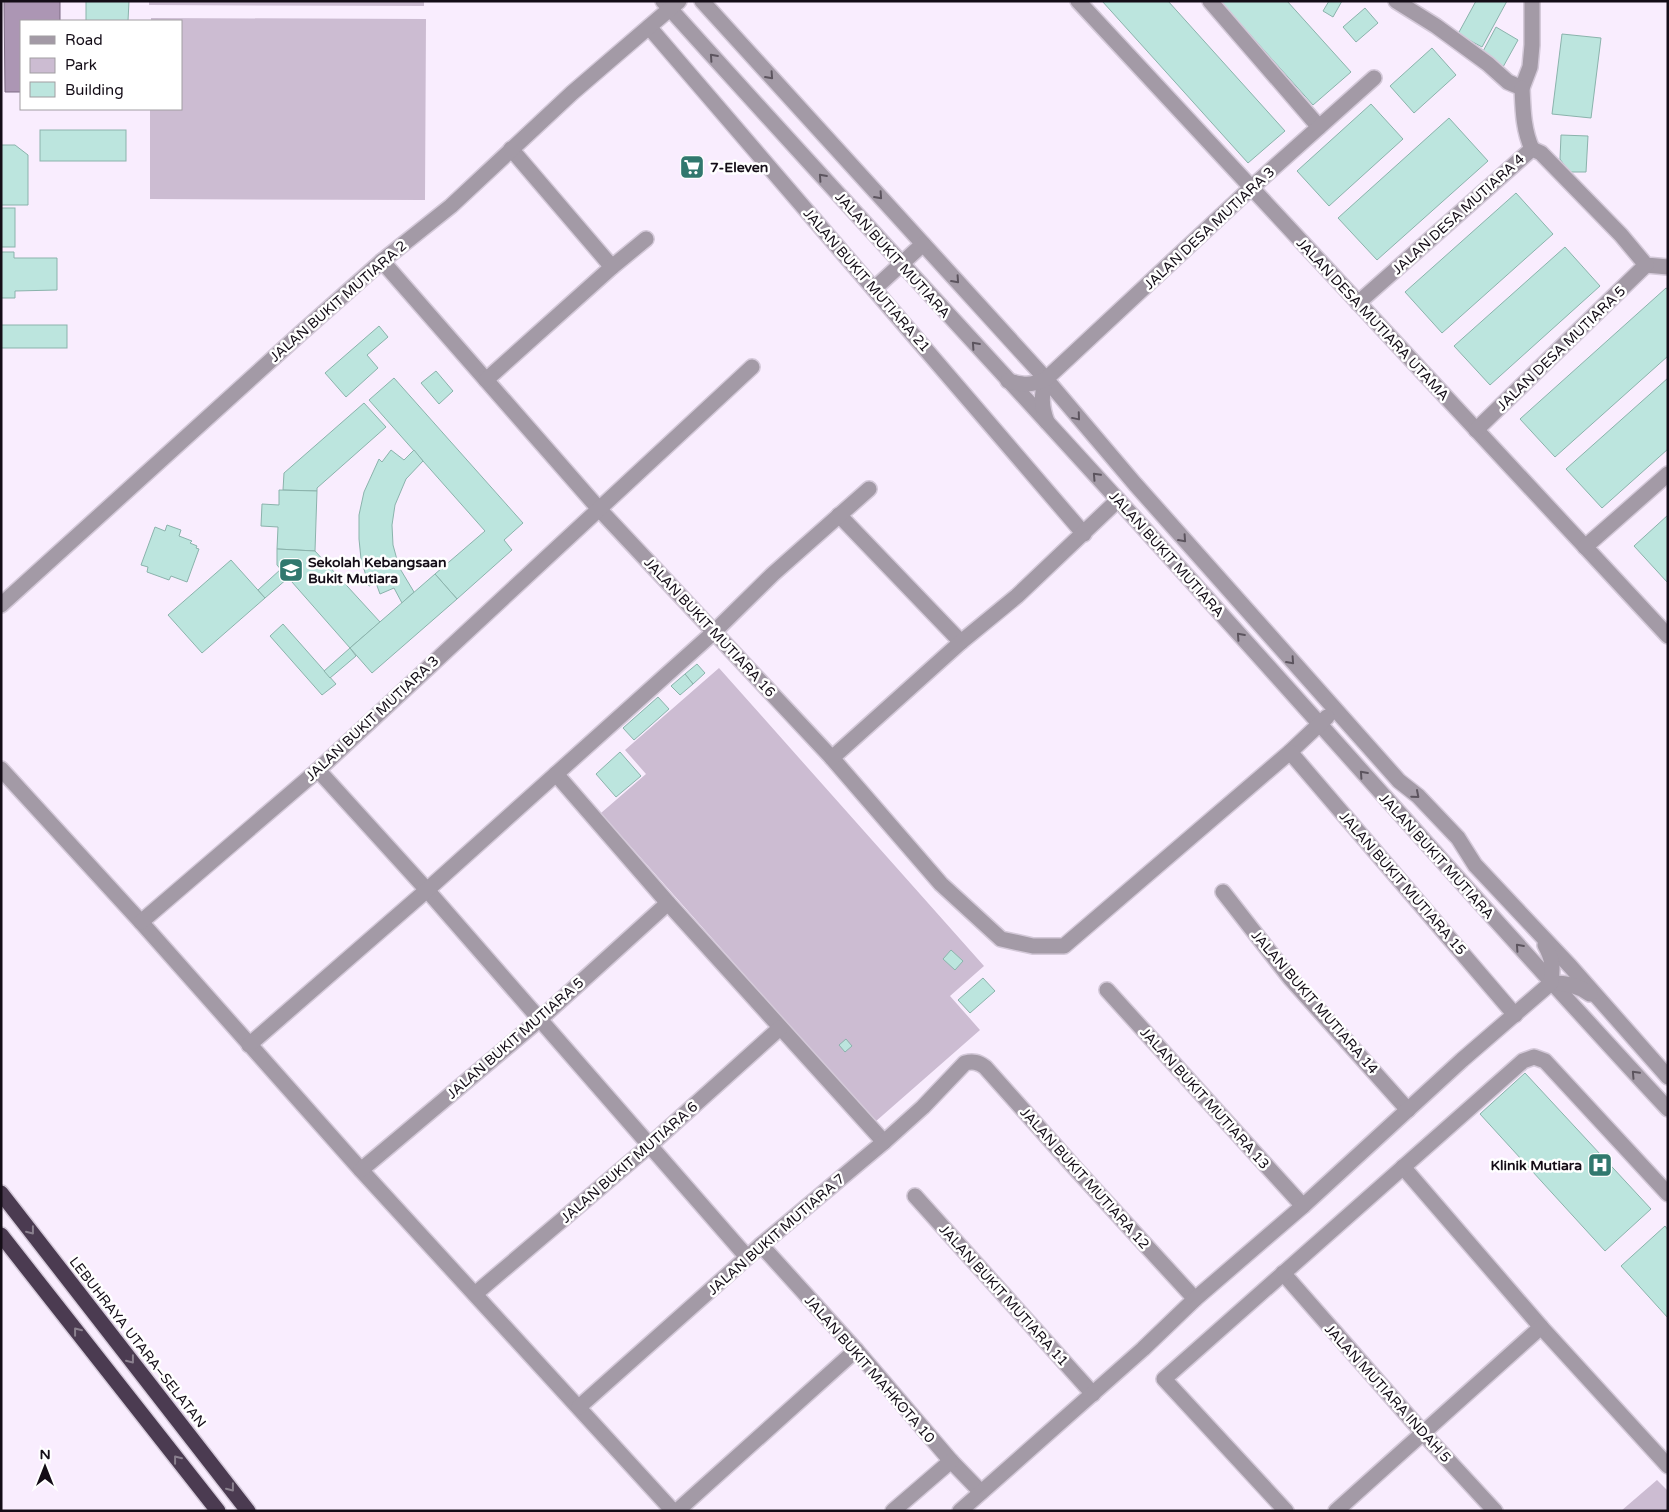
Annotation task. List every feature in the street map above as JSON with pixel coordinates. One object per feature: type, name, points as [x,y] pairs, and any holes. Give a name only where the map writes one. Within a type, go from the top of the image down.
[{"type":"highway","name":"LEBUHRAYA UTARA–SELATAN","points":[[1,1193],[248,1511]]},
{"type":"highway","points":[[1,1235],[218,1511]]},
{"type":"street","name":"JALAN BUKIT MUTIARA","points":[[702,1],[1046,379],[1135,484],[1335,710],[1399,781],[1418,796],[1458,838],[1475,864],[1537,930],[1668,1077]]},
{"type":"street","name":"JALAN DESA MUTIARA UTAMA","points":[[1078,1],[1668,636]]},
{"type":"street","points":[[1210,1],[1319,127]]},
{"type":"street","points":[[1396,1],[1436,26],[1488,64],[1508,82],[1522,88]]},
{"type":"street","points":[[1532,1],[1530,67],[1522,88],[1523,116],[1528,140],[1532,148]]},
{"type":"street","name":"JALAN BUKIT MUTIARA","points":[[671,4],[902,265],[1118,500],[1551,983],[1668,1109]]},
{"type":"street","name":"JALAN BUKIT MUTIARA 2","points":[[1,605],[382,261],[451,206],[572,93],[649,27],[671,4]]},
{"type":"street","name":"JALAN BUKIT MUTIARA 21","points":[[649,27],[1084,534]]},
{"type":"street","name":"JALAN DESA MUTIARA 3","points":[[1046,379],[1252,187],[1374,78]]},
{"type":"street","name":"JALAN DESA MUTIARA 4","points":[[1358,303],[1532,148],[1541,153],[1622,235],[1646,265]]},
{"type":"street","points":[[511,149],[612,267]]},
{"type":"street","points":[[486,380],[646,239]]},
{"type":"street","points":[[874,289],[923,244]]},
{"type":"street","name":"JALAN BUKIT MUTIARA 16","points":[[382,261],[599,509],[832,758],[941,884],[1002,939],[1033,946],[1064,946],[1290,752]]},
{"type":"street","points":[[1646,265],[1668,267]]},
{"type":"street","name":"JALAN DESA MUTIARA 5","points":[[1476,430],[1646,265]]},
{"type":"street","name":"JALAN BUKIT MUTIARA 3","points":[[141,922],[318,770],[752,367]]},
{"type":"street","points":[[1008,381],[1022,385],[1034,385],[1046,379]]},
{"type":"street","points":[[1046,379],[1042,394],[1042,409],[1048,424]]},
{"type":"street","points":[[1585,547],[1668,474]]},
{"type":"street","points":[[249,1045],[427,890],[714,632],[773,574],[869,489]]},
{"type":"street","points":[[832,758],[961,642],[1017,596],[1118,500]]},
{"type":"street","points":[[839,515],[961,642]]},
{"type":"street","points":[[1290,752],[1335,710]]},
{"type":"street","name":"JALAN BUKIT MUTIARA 15","points":[[1290,752],[1515,1015]]},
{"type":"street","points":[[1,768],[141,922],[361,1170],[579,1406],[673,1511]]},
{"type":"street","points":[[318,770],[427,890],[747,1257]]},
{"type":"street","points":[[556,774],[668,903],[884,1142]]},
{"type":"street","name":"JALAN BUKIT MUTIARA 14","points":[[1223,892],[1290,978],[1408,1110]]},
{"type":"street","name":"JALAN BUKIT MUTIARA 5","points":[[361,1170],[539,1020],[668,903]]},
{"type":"street","points":[[960,1511],[1196,1299],[1303,1206],[1462,1060],[1551,983],[1552,958],[1537,930]]},
{"type":"street","points":[[1551,983],[1569,984],[1582,988],[1603,1003]]},
{"type":"street","name":"JALAN BUKIT MUTIARA 13","points":[[1107,990],[1303,1206]]},
{"type":"street","name":"JALAN BUKIT MUTIARA 6","points":[[475,1294],[650,1146],[780,1028]]},
{"type":"street","points":[[1286,1511],[1164,1379],[1523,1061],[1534,1057],[1545,1061],[1668,1194]]},
{"type":"street","name":"JALAN BUKIT MUTIARA 7","points":[[579,1406],[747,1257],[884,1142],[923,1107],[965,1063],[971,1061]]},
{"type":"street","name":"JALAN BUKIT MUTIARA 12","points":[[971,1061],[978,1062],[985,1067],[1196,1299]]},
{"type":"street","points":[[1403,1167],[1541,1327],[1668,1466]]},
{"type":"street","name":"JALAN BUKIT MUTIARA 11","points":[[915,1196],[1092,1394]]},
{"type":"street","name":"JALAN BUKIT MAHKOTA 10","points":[[761,1245],[856,1350],[951,1461],[981,1492]]},
{"type":"street","name":"JALAN MUTIARA INDAH 5","points":[[1283,1273],[1494,1511]]},
{"type":"street","points":[[1336,1511],[1541,1327]]},
{"type":"street","points":[[677,1511],[856,1350]]},
{"type":"street","points":[[893,1511],[951,1461]]},
{"type":"green space","points":[[149,1],[424,1],[424,6],[149,5]]},
{"type":"green space","points":[[151,18],[426,19],[425,200],[150,199],[150,110],[182,110],[182,20],[151,20]]},
{"type":"green space","points":[[719,668],[984,966],[950,996],[980,1030],[875,1122],[601,813],[646,774],[625,750]]},
{"type":"green space","points":[[1657,1480],[1668,1491],[1668,1511],[1621,1511]]},
{"type":"shaded area","points":[[4,1],[60,1],[60,20],[20,20],[20,92],[5,92]]},
{"type":"building","points":[[86,1],[129,1],[128,20],[86,20]]},
{"type":"building","points":[[1102,1],[1168,1],[1285,131],[1248,163]]},
{"type":"building","points":[[1220,1],[1287,1],[1351,72],[1313,105]]},
{"type":"building","points":[[1329,1],[1342,1],[1333,17],[1323,11]]},
{"type":"building","points":[[1476,1],[1507,1],[1482,47],[1458,34]]},
{"type":"building","points":[[1365,8],[1378,23],[1356,42],[1343,27]]},
{"type":"building","points":[[1496,27],[1518,40],[1503,67],[1481,55]]},
{"type":"building","points":[[1562,34],[1601,38],[1591,118],[1552,114]]},
{"type":"building","points":[[1432,48],[1456,75],[1414,113],[1390,86]]},
{"type":"building","points":[[1371,104],[1403,139],[1329,206],[1297,171]]},
{"type":"building","points":[[1449,118],[1488,161],[1377,260],[1338,218]]},
{"type":"building","points":[[40,130],[126,130],[126,161],[40,161]]},
{"type":"building","points":[[1561,135],[1588,136],[1586,172],[1569,172],[1560,159]]},
{"type":"building","points":[[1,145],[15,145],[28,155],[28,205],[1,205]]},
{"type":"building","points":[[1516,193],[1553,234],[1442,333],[1405,292]]},
{"type":"building","points":[[1,208],[15,208],[15,247],[1,247]]},
{"type":"building","points":[[1565,247],[1600,286],[1490,385],[1454,346]]},
{"type":"building","points":[[1,252],[14,252],[14,258],[57,258],[57,290],[15,291],[15,298],[1,298]]},
{"type":"building","points":[[1666,288],[1668,289],[1668,356],[1555,457],[1520,419]]},
{"type":"building","points":[[1,325],[67,325],[67,348],[1,348]]},
{"type":"building","points":[[379,326],[388,337],[367,355],[378,368],[346,397],[325,373]]},
{"type":"building","points":[[436,371],[453,391],[439,404],[421,383]]},
{"type":"building","points":[[394,378],[523,523],[504,540],[512,550],[457,599],[435,574],[485,531],[369,400]]},
{"type":"building","points":[[1668,378],[1668,449],[1602,508],[1566,469]]},
{"type":"building","points":[[364,403],[386,427],[317,488],[317,491],[283,490],[284,473]]},
{"type":"building","points":[[391,450],[404,460],[414,450],[423,461],[406,479],[395,505],[392,525],[393,545],[399,567],[414,592],[402,603],[394,588],[380,594],[376,583],[369,586],[361,559],[359,539],[359,515],[364,492],[379,459],[382,462]]},
{"type":"building","points":[[279,490],[317,491],[315,551],[277,549],[278,527],[261,526],[262,504],[279,505]]},
{"type":"building","points":[[1668,515],[1668,581],[1667,582],[1634,546]]},
{"type":"building","points":[[167,525],[181,530],[179,536],[192,541],[190,543],[199,549],[187,582],[171,576],[169,580],[147,572],[148,567],[141,565],[155,527],[165,531]]},
{"type":"building","points":[[277,549],[315,551],[380,622],[350,648],[277,565]]},
{"type":"building","points":[[231,560],[265,598],[202,653],[168,615]]},
{"type":"building","points":[[281,569],[288,578],[265,598],[258,590]]},
{"type":"building","points":[[435,574],[457,599],[372,673],[350,648]]},
{"type":"building","points":[[283,624],[336,684],[322,695],[270,636]]},
{"type":"building","points":[[350,648],[356,656],[330,678],[324,671]]},
{"type":"building","points":[[697,664],[705,673],[693,684],[685,674]]},
{"type":"building","points":[[685,674],[693,684],[680,695],[671,686]]},
{"type":"building","points":[[658,697],[669,709],[634,740],[623,728]]},
{"type":"building","points":[[620,752],[641,776],[616,797],[596,774]]},
{"type":"building","points":[[951,950],[963,961],[955,970],[943,959]]},
{"type":"building","points":[[983,978],[995,991],[970,1013],[958,1000]]},
{"type":"building","points":[[846,1039],[852,1046],[845,1052],[839,1045]]},
{"type":"building","points":[[1525,1073],[1651,1209],[1605,1251],[1480,1114]]},
{"type":"building","points":[[1665,1226],[1668,1230],[1668,1318],[1621,1266]]},
{"type":"place","name":"7-Eleven","points":[[692,167]]},
{"type":"place","name":"Sekolah Kebangsaan Bukit Mutiara","points":[[291,570]]},
{"type":"place","name":"Klinik Mutiara","points":[[1600,1165]]}]
